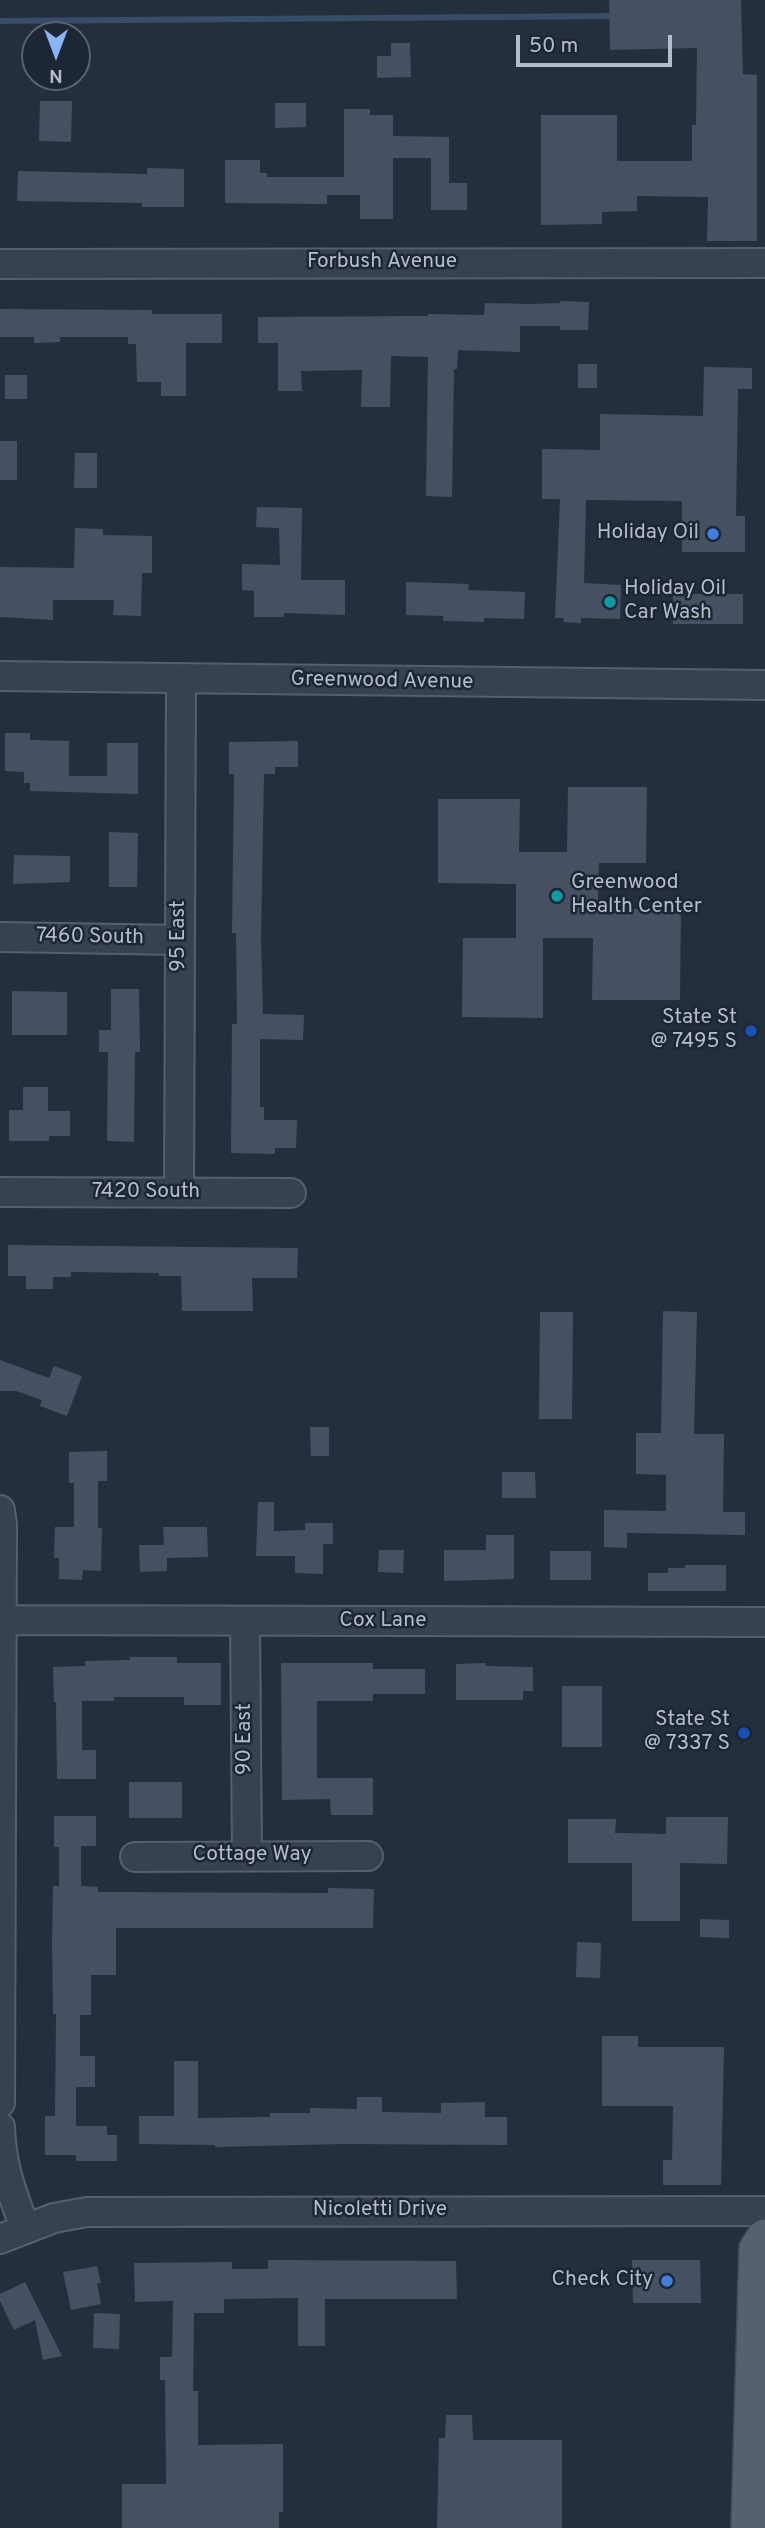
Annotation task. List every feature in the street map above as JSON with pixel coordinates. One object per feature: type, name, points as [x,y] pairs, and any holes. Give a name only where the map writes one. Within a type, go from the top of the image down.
[{"type":"main road","points":[[749,2528],[757,2249],[765,2237]]},
{"type":"street","name":"Forbush Avenue","points":[[0,264],[765,263]]},
{"type":"street","name":"Greenwood Avenue","points":[[0,676],[765,685]]},
{"type":"street","name":"95 East","points":[[179,1193],[181,679]]},
{"type":"street","name":"7460 South","points":[[0,937],[180,940]]},
{"type":"street","name":"7420 South","points":[[0,1192],[291,1193]]},
{"type":"street","points":[[0,1510],[0,2103]]},
{"type":"street","name":"Cox Lane","points":[[2,1620],[765,1622]]},
{"type":"street","name":"90 East","points":[[245,1621],[247,1857]]},
{"type":"street","name":"Cottage Way","points":[[135,1857],[368,1856]]},
{"type":"street","points":[[0,2127],[12,2233]]},
{"type":"street","name":"Nicoletti Drive","points":[[12,2233],[54,2218],[87,2212],[765,2211]]},
{"type":"building","points":[[609,0],[741,0],[743,74],[757,75],[757,241],[707,241],[708,197],[637,196],[637,211],[602,212],[602,224],[541,225],[541,115],[617,115],[617,161],[692,161],[692,125],[696,125],[697,48],[610,50]]},
{"type":"building","points":[[391,43],[410,43],[411,77],[377,78],[377,56],[391,56]]},
{"type":"building","points":[[40,101],[72,101],[71,142],[39,141]]},
{"type":"building","points":[[275,103],[306,103],[306,127],[275,128]]},
{"type":"building","points":[[344,109],[370,109],[370,115],[393,115],[393,136],[449,137],[449,183],[467,183],[467,210],[431,210],[431,158],[393,158],[393,219],[360,219],[360,195],[327,195],[327,204],[225,203],[225,160],[260,160],[260,173],[267,173],[267,177],[344,177]]},
{"type":"building","points":[[147,168],[184,169],[184,207],[142,207],[142,203],[17,201],[18,171],[147,174]]},
{"type":"building","points":[[589,302],[588,330],[560,330],[560,326],[520,326],[520,352],[458,350],[457,369],[454,369],[452,497],[426,496],[428,357],[391,356],[390,407],[361,407],[362,370],[301,371],[302,391],[278,391],[278,343],[258,343],[258,317],[484,315],[485,303],[532,304]]},
{"type":"building","points":[[0,309],[152,310],[152,314],[222,314],[222,343],[186,343],[186,396],[161,396],[161,382],[137,382],[136,344],[128,344],[128,337],[60,337],[60,342],[34,343],[34,337],[0,337]]},
{"type":"building","points":[[578,364],[597,364],[597,388],[578,388]]},
{"type":"building","points":[[704,367],[752,368],[752,389],[738,389],[736,516],[745,516],[745,552],[682,552],[682,501],[586,500],[584,583],[621,585],[620,619],[581,618],[581,623],[563,622],[564,618],[555,618],[560,499],[542,499],[542,449],[600,450],[600,414],[703,416]]},
{"type":"building","points":[[5,375],[27,375],[27,399],[5,399]]},
{"type":"building","points":[[0,441],[17,441],[17,480],[0,480]]},
{"type":"building","points":[[75,453],[97,453],[97,488],[74,488]]},
{"type":"building","points":[[257,507],[302,508],[301,580],[345,580],[345,615],[284,613],[284,617],[254,617],[254,591],[242,590],[242,564],[280,565],[279,528],[256,527]]},
{"type":"building","points":[[75,528],[103,529],[103,535],[152,536],[152,573],[142,573],[141,616],[113,615],[114,600],[53,600],[53,620],[0,617],[0,567],[74,568]]},
{"type":"building","points":[[406,582],[469,584],[468,590],[525,592],[524,619],[443,621],[443,616],[406,615]]},
{"type":"building","name":"Holiday Oil","points":[[673,594],[743,594],[743,624],[673,624]]},
{"type":"building","points":[[5,733],[30,733],[30,740],[69,741],[69,776],[107,776],[107,743],[138,743],[138,794],[30,791],[30,783],[24,783],[24,772],[5,771]]},
{"type":"building","points":[[298,741],[298,767],[275,767],[275,774],[264,774],[261,939],[263,1014],[304,1015],[303,1040],[260,1039],[260,1107],[264,1107],[264,1120],[297,1120],[296,1148],[275,1148],[275,1154],[231,1153],[232,1024],[237,1024],[236,933],[232,933],[234,774],[229,774],[229,742]]},
{"type":"building","name":"Greenwood Health Center","points":[[568,787],[647,787],[646,863],[599,863],[598,909],[681,909],[680,1000],[592,1000],[593,938],[543,938],[543,1018],[462,1017],[463,938],[516,938],[516,884],[438,883],[438,799],[520,799],[519,852],[567,852]]},
{"type":"building","points":[[109,832],[138,833],[137,887],[109,887]]},
{"type":"building","points":[[14,855],[70,856],[70,882],[13,884]]},
{"type":"building","points":[[111,989],[139,989],[140,1052],[135,1052],[134,1142],[107,1141],[108,1052],[99,1052],[99,1030],[111,1030]]},
{"type":"building","points":[[12,991],[67,992],[67,1035],[12,1035]]},
{"type":"building","points":[[23,1087],[48,1087],[48,1111],[70,1111],[70,1136],[49,1136],[49,1141],[9,1141],[9,1110],[23,1110]]},
{"type":"building","points":[[8,1245],[298,1248],[297,1278],[252,1278],[253,1311],[182,1311],[181,1276],[159,1276],[159,1273],[71,1272],[71,1277],[53,1277],[53,1289],[26,1289],[26,1276],[8,1276]]},
{"type":"building","points":[[663,1311],[697,1312],[694,1434],[724,1434],[723,1512],[745,1512],[745,1535],[627,1533],[627,1548],[604,1547],[604,1510],[666,1511],[666,1475],[636,1474],[636,1433],[661,1433]]},
{"type":"building","points":[[540,1312],[573,1312],[572,1419],[539,1419]]},
{"type":"building","points":[[0,1360],[49,1378],[54,1366],[82,1376],[67,1416],[40,1406],[42,1400],[16,1391],[0,1391]]},
{"type":"building","points":[[310,1427],[329,1427],[329,1456],[311,1456]]},
{"type":"building","points":[[107,1451],[107,1481],[98,1481],[98,1528],[102,1528],[101,1571],[83,1570],[82,1580],[59,1579],[59,1558],[54,1558],[55,1527],[74,1527],[74,1483],[69,1483],[69,1452]]},
{"type":"building","points":[[502,1472],[535,1472],[536,1498],[502,1498]]},
{"type":"building","points":[[258,1502],[274,1502],[274,1531],[305,1530],[305,1523],[333,1523],[333,1544],[323,1544],[323,1574],[295,1573],[295,1556],[256,1556]]},
{"type":"building","points":[[163,1527],[207,1527],[208,1557],[167,1558],[167,1571],[140,1572],[139,1545],[164,1545]]},
{"type":"building","points":[[486,1535],[514,1535],[514,1579],[444,1581],[444,1550],[486,1550]]},
{"type":"building","points":[[379,1550],[404,1550],[403,1573],[378,1572]]},
{"type":"building","points":[[550,1551],[591,1551],[591,1580],[550,1580]]},
{"type":"building","points":[[685,1565],[726,1565],[726,1591],[648,1591],[648,1573],[668,1573],[668,1568],[685,1568]]},
{"type":"building","points":[[130,1657],[177,1657],[177,1663],[221,1663],[221,1705],[184,1705],[184,1697],[114,1697],[114,1701],[82,1701],[82,1750],[96,1750],[96,1779],[57,1779],[53,1667],[85,1666],[85,1661],[130,1660]]},
{"type":"building","points":[[281,1663],[373,1663],[373,1669],[425,1669],[425,1694],[373,1694],[373,1701],[317,1701],[317,1778],[373,1778],[373,1815],[331,1815],[330,1799],[282,1800]]},
{"type":"building","points":[[485,1663],[486,1666],[533,1667],[533,1691],[523,1691],[523,1700],[456,1700],[456,1664]]},
{"type":"building","points":[[562,1686],[602,1686],[602,1747],[562,1747]]},
{"type":"building","points":[[129,1782],[182,1782],[182,1818],[129,1818]]},
{"type":"building","points":[[54,1816],[96,1816],[96,1846],[81,1846],[81,1886],[98,1887],[98,1892],[328,1893],[328,1888],[374,1889],[373,1928],[116,1928],[116,1975],[91,1975],[91,2015],[80,2015],[80,2056],[95,2056],[95,2087],[76,2087],[76,2126],[107,2126],[107,2135],[117,2135],[117,2161],[76,2161],[76,2155],[45,2155],[45,2116],[55,2116],[56,2014],[53,2014],[52,1941],[53,1886],[59,1886],[59,1847],[54,1847]]},
{"type":"building","points":[[666,1817],[728,1817],[727,1864],[680,1863],[680,1921],[632,1921],[632,1863],[568,1863],[568,1819],[616,1819],[615,1833],[666,1834]]},
{"type":"building","points":[[700,1919],[729,1920],[729,1938],[700,1937]]},
{"type":"building","points":[[577,1942],[601,1943],[600,1978],[576,1977]]},
{"type":"building","points":[[602,2036],[638,2036],[638,2047],[724,2047],[721,2185],[663,2185],[663,2160],[672,2160],[673,2106],[602,2106]]},
{"type":"building","points":[[174,2061],[198,2061],[198,2118],[270,2117],[270,2113],[310,2113],[310,2108],[357,2109],[357,2097],[382,2097],[382,2112],[441,2113],[441,2103],[485,2102],[485,2117],[507,2117],[507,2145],[344,2144],[215,2147],[139,2144],[139,2116],[174,2116]]},
{"type":"building","points":[[268,2260],[456,2261],[457,2299],[325,2299],[325,2346],[298,2346],[298,2298],[224,2299],[224,2313],[194,2313],[193,2391],[198,2391],[198,2445],[283,2444],[283,2512],[279,2512],[279,2528],[122,2528],[122,2484],[166,2484],[165,2380],[160,2380],[160,2357],[172,2357],[173,2301],[135,2302],[134,2263],[232,2262],[232,2269],[268,2269]]},
{"type":"building","name":"Check City","points":[[632,2260],[700,2260],[701,2303],[633,2303]]},
{"type":"building","points":[[97,2266],[101,2283],[97,2283],[101,2304],[71,2310],[63,2272]]},
{"type":"building","points":[[25,2282],[62,2356],[43,2360],[35,2320],[14,2330],[0,2301],[0,2294]]},
{"type":"building","points":[[94,2313],[120,2314],[119,2349],[93,2348]]},
{"type":"building","points":[[446,2415],[472,2415],[473,2440],[562,2440],[562,2528],[437,2528],[439,2438],[445,2438]]},
{"type":"waterway","points":[[0,21],[618,16]]},
{"type":"place","name":"Holiday Oil","points":[[713,534]]},
{"type":"place","name":"Holiday Oil Car Wash","points":[[610,602]]},
{"type":"place","name":"Greenwood Health Center","points":[[557,896]]},
{"type":"place","name":"State St @ 7495 S","points":[[751,1031]]},
{"type":"place","name":"State St @ 7337 S","points":[[744,1733]]},
{"type":"place","name":"Check City","points":[[667,2281]]}]
